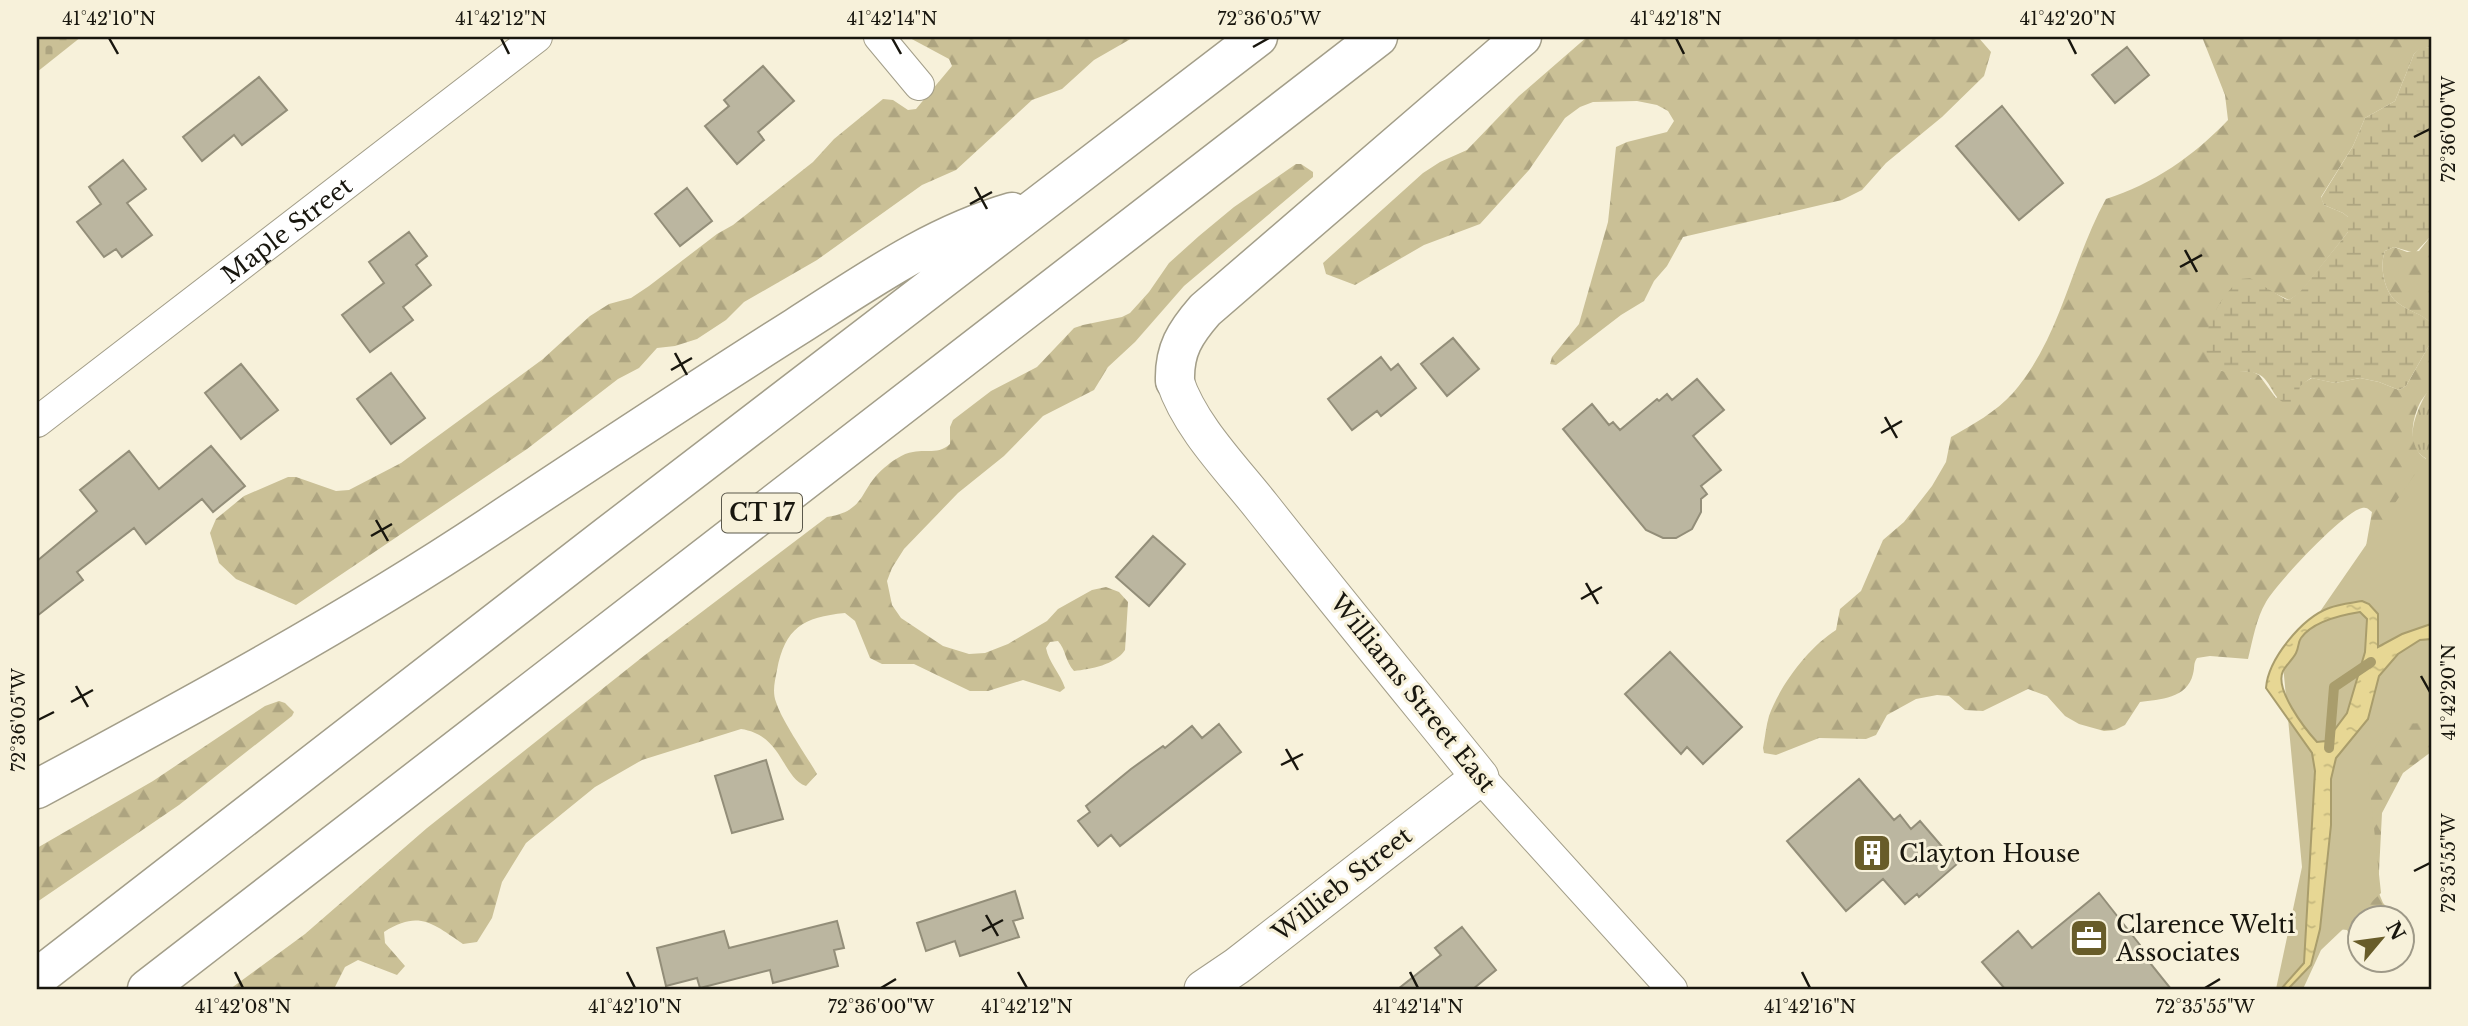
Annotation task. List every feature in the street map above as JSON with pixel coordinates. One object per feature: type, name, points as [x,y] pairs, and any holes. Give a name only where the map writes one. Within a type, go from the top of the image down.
[{"type":"highway","name":"CT 17","points":[[37,978],[1258,37]]},
{"type":"highway","name":"CT 17","points":[[147,989],[1378,37]]},
{"type":"highway","points":[[1175,381],[1175,365],[1182,338],[1205,310],[1522,37]]},
{"type":"highway","points":[[37,789],[409,579],[896,264],[964,229],[1040,204]]},
{"type":"street","name":"Maple Street","points":[[37,422],[537,37]]},
{"type":"street","points":[[879,37],[919,85]]},
{"type":"street","name":"Williams Street East","points":[[1175,381],[1198,425],[1317,577],[1480,777],[1672,989]]},
{"type":"street","name":"Willieb Street","points":[[1203,989],[1237,966],[1480,777]]},
{"type":"green space","points":[[37,37],[81,37],[37,72]]},
{"type":"green space","points":[[908,37],[1134,37],[1094,60],[1062,89],[1032,100],[956,170],[922,185],[817,260],[744,302],[726,320],[697,339],[657,348],[639,368],[618,379],[527,449],[296,605],[236,579],[219,563],[210,533],[216,519],[244,496],[288,477],[296,477],[336,491],[349,490],[401,463],[543,359],[590,316],[609,304],[631,298],[733,225],[813,162],[834,139],[883,99],[893,100],[908,110],[916,109],[952,66],[949,59]]},
{"type":"green space","points":[[1587,37],[1978,37],[1991,52],[1984,76],[1942,117],[1886,163],[1862,190],[1842,200],[1683,237],[1644,301],[1621,315],[1556,365],[1550,364],[1552,357],[1579,324],[1608,222],[1616,147],[1667,132],[1674,121],[1668,111],[1657,105],[1637,101],[1593,102],[1580,107],[1565,118],[1529,170],[1480,224],[1424,245],[1355,285],[1326,274],[1323,263],[1423,173],[1467,150],[1519,96]]},
{"type":"green space","points":[[2202,37],[2431,37],[2431,47],[2420,49],[2414,54],[2395,101],[2365,118],[2353,146],[2321,197],[2324,205],[2348,217],[2348,232],[2300,293],[2289,300],[2274,293],[2211,363],[2222,371],[2253,372],[2259,375],[2276,398],[2312,378],[2335,383],[2360,378],[2399,390],[2406,386],[2431,342],[2432,381],[2419,405],[2413,427],[2416,448],[2426,459],[2362,569],[2372,512],[2367,508],[2353,512],[2340,522],[2272,593],[2260,615],[2248,659],[2210,656],[2197,658],[2190,682],[2185,689],[2172,696],[2140,702],[2125,725],[2115,730],[2104,731],[2079,724],[2065,716],[2047,696],[2028,689],[1983,711],[1965,710],[1949,696],[1916,699],[1887,715],[1876,735],[1866,739],[1819,738],[1776,755],[1764,753],[1768,720],[1780,692],[1806,657],[1836,630],[1840,609],[1861,591],[1883,540],[1904,522],[1932,486],[1946,462],[1951,437],[1999,406],[2013,393],[2029,371],[2054,324],[2083,248],[2106,199],[2140,185],[2172,167],[2228,120],[2225,95]]},
{"type":"green space","points":[[2431,47],[2431,236],[2415,253],[2394,247],[2385,251],[2383,257],[2384,279],[2393,299],[2431,323],[2431,342],[2406,386],[2399,390],[2360,378],[2335,383],[2311,378],[2300,386],[2298,396],[2290,405],[2276,396],[2268,382],[2260,375],[2251,372],[2227,372],[2213,366],[2206,349],[2209,327],[2222,300],[2240,279],[2250,278],[2289,300],[2300,292],[2348,232],[2348,217],[2324,205],[2321,198],[2353,146],[2365,118],[2395,101],[2414,54],[2420,48]]},
{"type":"green space","points":[[1296,164],[1301,164],[1313,172],[1313,177],[1184,286],[1135,342],[1108,367],[1094,390],[1043,416],[1004,456],[958,493],[904,549],[887,581],[892,605],[901,618],[943,646],[969,654],[985,653],[1008,644],[1047,621],[1058,609],[1092,590],[1106,587],[1119,592],[1128,602],[1125,650],[1121,655],[1102,665],[1074,671],[1058,641],[1050,642],[1046,648],[1047,653],[1065,688],[1060,692],[1023,680],[988,691],[970,691],[914,664],[882,664],[870,658],[855,621],[845,613],[807,622],[798,627],[785,644],[774,686],[779,710],[817,774],[806,786],[792,775],[766,739],[741,729],[642,760],[595,787],[526,843],[502,882],[492,918],[477,942],[463,944],[434,925],[407,922],[384,932],[385,943],[405,966],[397,975],[358,960],[345,967],[334,989],[230,989],[305,934],[427,828],[645,655],[827,517],[849,510],[890,463],[909,453],[937,451],[946,447],[950,444],[950,427],[953,420],[991,391],[1037,367],[1074,328],[1130,313],[1169,263],[1199,236],[1234,207]]},
{"type":"green space","points":[[2431,236],[2431,323],[2393,299],[2384,279],[2383,257],[2385,251],[2394,247],[2407,252],[2419,251]]},
{"type":"green space","points":[[2431,385],[2431,461],[2421,455],[2415,446],[2413,426]]},
{"type":"green space","points":[[2431,451],[2431,723],[2388,724],[2367,763],[2381,893],[2369,904],[2346,904],[2346,926],[2321,950],[2303,989],[2276,989],[2302,867],[2283,665]]},
{"type":"green space","points":[[2431,639],[2431,752],[2403,773],[2382,813],[2378,891],[2384,904],[2346,904],[2346,930],[2338,929],[2331,825]]},
{"type":"green space","points":[[279,701],[294,712],[292,716],[179,805],[37,902],[37,848],[153,781],[265,706]]},
{"type":"water","points":[[2362,601],[2378,614],[2378,647],[2402,634],[2431,624],[2431,639],[2420,640],[2398,654],[2379,676],[2368,719],[2336,758],[2331,779],[2331,825],[2320,929],[2311,965],[2288,989],[2281,989],[2304,963],[2315,771],[2312,753],[2266,688],[2268,677],[2288,641],[2308,621],[2329,608]],"holes":[[[2360,612],[2367,619],[2365,652],[2347,713],[2326,741],[2317,742],[2287,698],[2281,679],[2283,671],[2296,653],[2301,638],[2313,627],[2336,617]]]},
{"type":"building","points":[[2127,47],[2149,75],[2115,103],[2092,75]]},
{"type":"building","points":[[763,66],[794,101],[758,132],[764,140],[737,164],[705,126],[729,106],[724,100]]},
{"type":"building","points":[[259,77],[287,110],[242,145],[234,135],[202,161],[183,137]]},
{"type":"building","points":[[2002,106],[2063,183],[2019,220],[1956,146]]},
{"type":"building","points":[[123,160],[146,189],[127,203],[152,235],[122,257],[116,249],[104,257],[77,222],[101,204],[89,187]]},
{"type":"building","points":[[687,188],[712,221],[680,246],[655,214]]},
{"type":"building","points":[[409,232],[427,256],[416,265],[431,285],[403,307],[413,320],[370,352],[342,315],[384,283],[369,262]]},
{"type":"building","points":[[1453,338],[1479,369],[1447,396],[1421,364]]},
{"type":"building","points":[[1381,357],[1391,370],[1398,364],[1416,388],[1381,416],[1377,411],[1352,430],[1328,399]]},
{"type":"building","points":[[241,364],[278,410],[241,439],[205,393]]},
{"type":"building","points":[[391,373],[425,418],[391,444],[357,399]]},
{"type":"building","points":[[1697,379],[1724,410],[1693,436],[1721,470],[1701,486],[1707,494],[1701,499],[1701,512],[1692,529],[1676,538],[1663,538],[1646,530],[1563,429],[1592,404],[1609,425],[1613,422],[1620,430],[1657,399],[1659,401],[1667,394],[1672,400]]},
{"type":"building","points":[[211,446],[245,486],[213,512],[202,499],[146,544],[134,528],[77,572],[83,580],[37,616],[37,561],[97,511],[80,490],[129,451],[159,489]]},
{"type":"building","points":[[1153,536],[1185,564],[1149,606],[1116,577]]},
{"type":"building","points":[[1670,652],[1742,727],[1703,764],[1687,747],[1681,754],[1625,694]]},
{"type":"building","points":[[1219,724],[1241,752],[1120,846],[1111,835],[1098,846],[1078,821],[1090,812],[1086,806],[1131,769],[1163,746],[1165,748],[1192,726],[1202,738]]},
{"type":"building","points":[[766,760],[783,819],[732,833],[715,776]]},
{"type":"building","name":"Clayton House","points":[[1859,779],[1894,820],[1900,815],[1911,829],[1920,821],[1957,864],[1919,897],[1917,894],[1905,904],[1883,879],[1846,911],[1787,841]]},
{"type":"building","points":[[1015,891],[1023,918],[1013,921],[1019,937],[960,956],[955,941],[926,951],[917,923]]},
{"type":"building","name":"Clarence Welti Associates","points":[[2099,893],[2171,989],[2005,989],[1982,962],[2018,931],[2032,948]]},
{"type":"building","points":[[837,921],[844,948],[834,950],[838,966],[773,983],[770,970],[700,988],[697,978],[666,986],[657,948],[724,931],[729,948]]},
{"type":"building","points":[[1462,927],[1496,970],[1473,989],[1398,989],[1441,955],[1435,948]]},
{"type":"waterway","points":[[2329,748],[2334,687],[2371,662]]},
{"type":"place","name":"Clayton House","points":[[1872,853]]},
{"type":"place","name":"Clarence Welti Associates","points":[[2089,938]]}]
